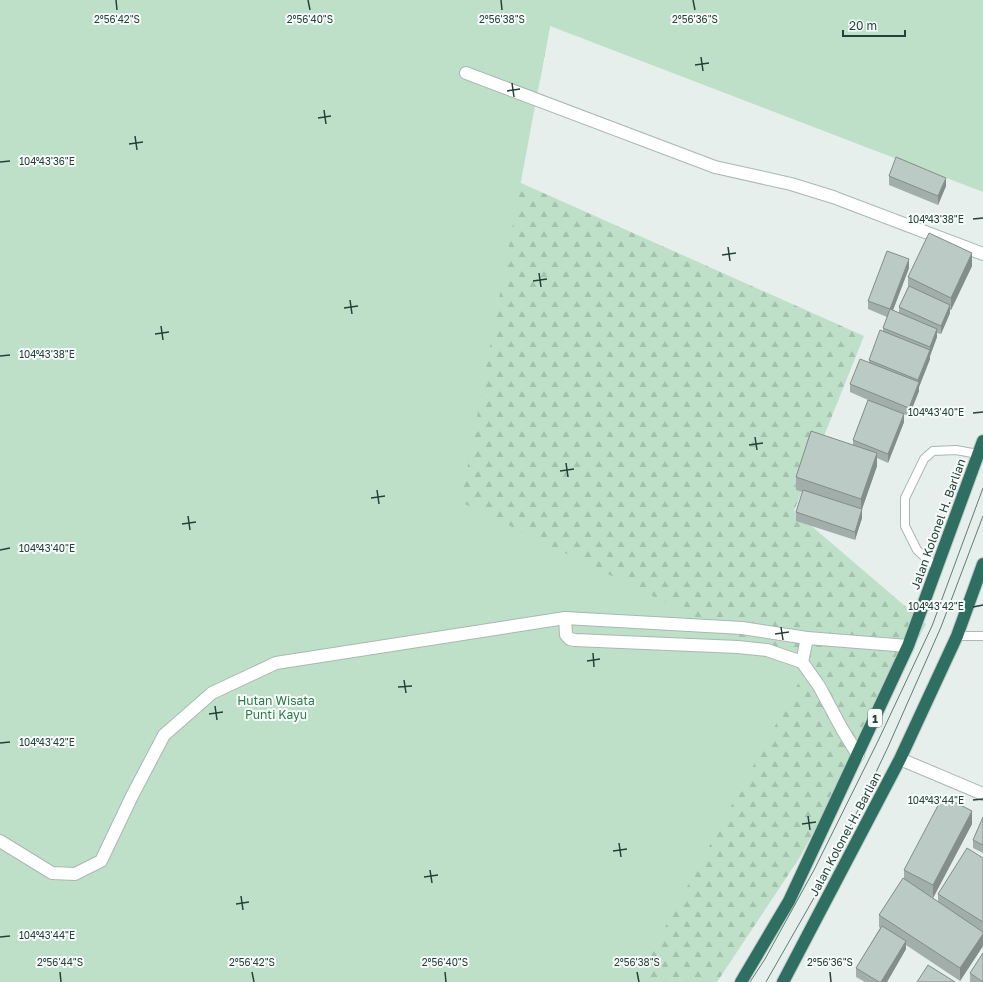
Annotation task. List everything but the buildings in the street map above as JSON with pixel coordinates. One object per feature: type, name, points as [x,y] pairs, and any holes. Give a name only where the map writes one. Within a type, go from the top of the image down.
[{"type":"highway","name":"Jalan Kolonel H. Barlian","points":[[741,982],[788,900],[858,755],[908,646],[983,441]]},
{"type":"highway","name":"Jalan Kolonel H. Barlian","points":[[783,982],[900,759],[957,636],[983,564]]},
{"type":"street","points":[[466,73],[714,167],[798,186],[983,254]]},
{"type":"street","points":[[0,841],[52,873],[75,874],[101,861],[132,796],[164,735],[212,692],[276,663],[565,618],[742,628],[807,638],[908,646]]},
{"type":"street","points":[[565,618],[566,635],[570,639],[575,640],[738,647],[767,650],[802,662],[819,686],[858,755]]},
{"type":"street","points":[[802,662],[807,638]]},
{"type":"street","points":[[900,759],[983,794]]},
{"type":"lane","points":[[937,568],[918,550],[905,526],[905,498],[924,459],[933,451],[956,450],[978,454]]},
{"type":"lane","points":[[957,636],[983,636]]},
{"type":"green space","name":"Hutan Wisata Punti Kayu","points":[[0,0],[550,26],[540,81],[362,133],[521,183],[864,336],[794,511],[926,624],[800,857],[717,982],[0,982]]},
{"type":"green space","name":"Hutan Wisata Punti Kayu","points":[[0,0],[983,0],[983,192],[550,26],[461,502],[805,671],[635,982],[0,982]]},
{"type":"tram line","points":[[750,982],[765,959],[814,870],[878,741],[932,626],[983,488]]},
{"type":"tram line","points":[[766,982],[827,875],[888,747],[941,627],[983,516]]}]
